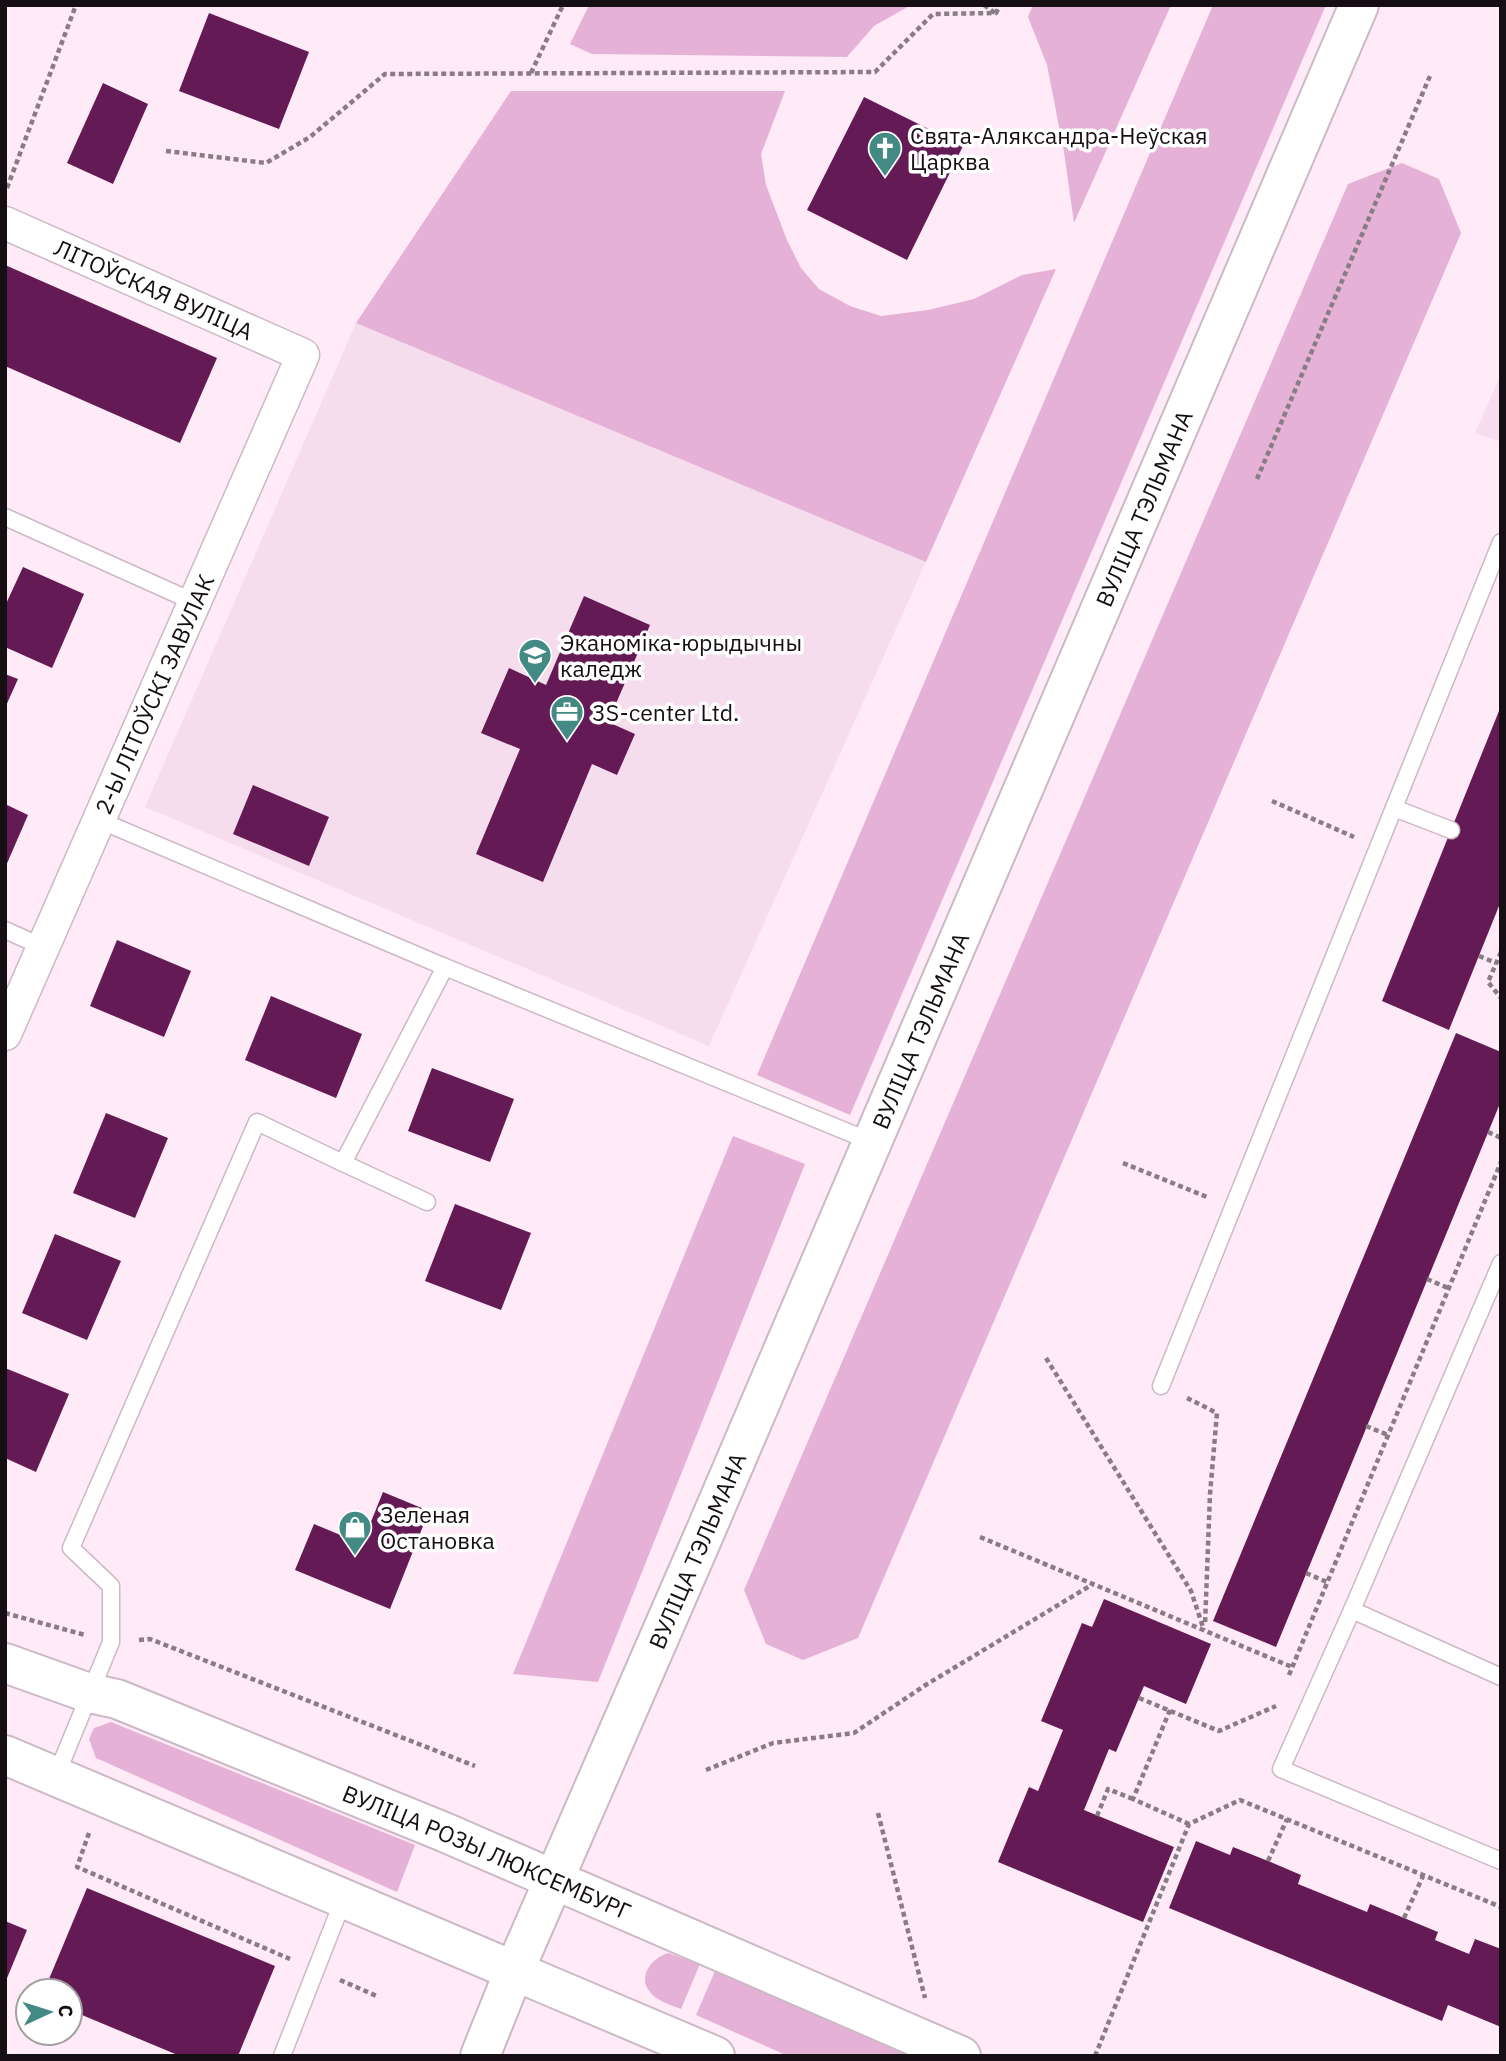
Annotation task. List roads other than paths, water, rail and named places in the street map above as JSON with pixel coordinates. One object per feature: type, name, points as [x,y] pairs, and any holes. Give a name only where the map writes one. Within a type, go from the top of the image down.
[{"type":"main road","name":"ВУЛІЦА ТЭЛЬМАНА","points":[[480,2056],[515,1969],[1359,5]]},
{"type":"main road","name":"ВУЛІЦА РОЗЫ ЛЮКСЕМБУРГ","points":[[5,1663],[89,1693],[117,1699],[444,1832],[961,2056]]},
{"type":"main road","points":[[5,1755],[715,2056]]},
{"type":"street","name":"ЛІТОЎСКАЯ ВУЛІЦА","points":[[5,223],[303,355]]},
{"type":"street","name":"2-Ы ЛІТОЎСКІ ЗАВУЛАК","points":[[5,1034],[303,355]]},
{"type":"lane","points":[[5,517],[194,602]]},
{"type":"lane","points":[[1161,1386],[1501,542]]},
{"type":"lane","points":[[1394,808],[1451,830]]},
{"type":"lane","points":[[99,820],[445,967],[872,1142]]},
{"type":"lane","points":[[5,930],[43,947]]},
{"type":"lane","points":[[343,1163],[445,967]]},
{"type":"lane","points":[[57,1776],[111,1642],[111,1586],[71,1548],[257,1122],[427,1202]]},
{"type":"lane","points":[[1501,1264],[1281,1769],[1501,1861]]},
{"type":"lane","points":[[1352,1610],[1501,1676]]},
{"type":"lane","points":[[282,2056],[344,1898]]},
{"type":"place","name":"Свята-Аляксандра-Неўская Царква","points":[[885,178]]},
{"type":"place","name":"Эканоміка-юрыдычны каледж","points":[[535,685]]},
{"type":"place","name":"3S-center Ltd.","points":[[567,742]]},
{"type":"place","name":"Зеленая Остановка","points":[[355,1557]]}]
